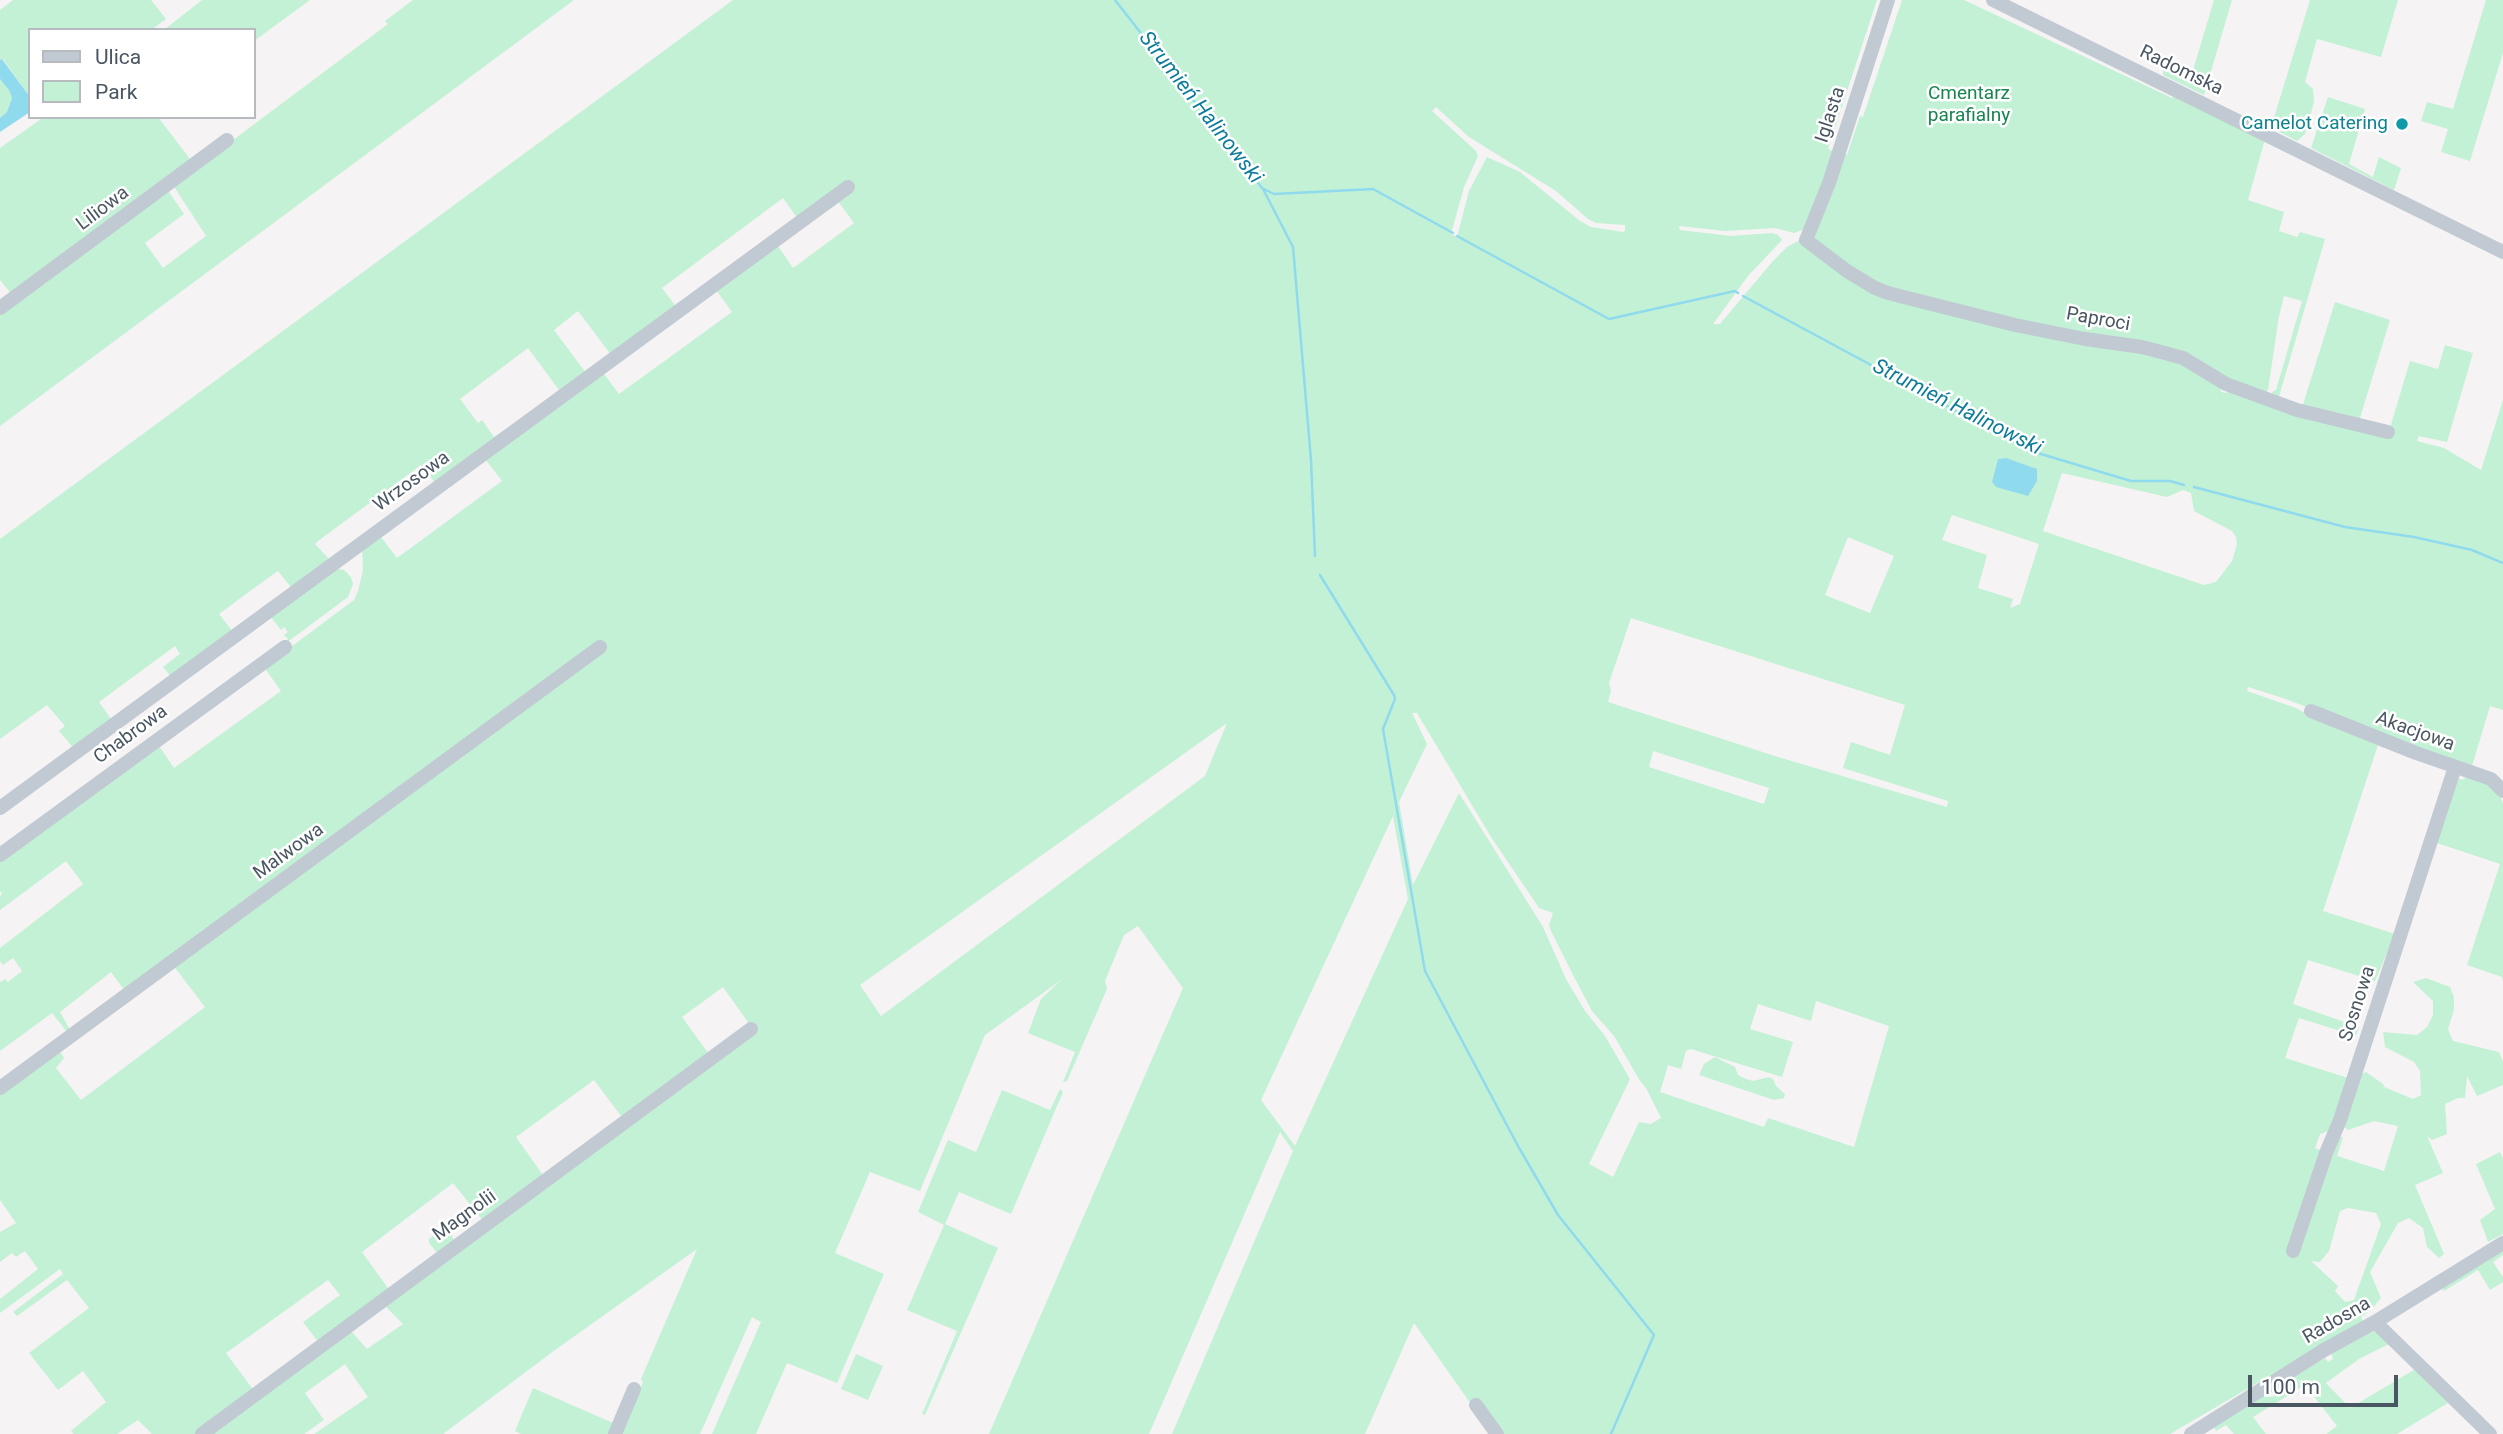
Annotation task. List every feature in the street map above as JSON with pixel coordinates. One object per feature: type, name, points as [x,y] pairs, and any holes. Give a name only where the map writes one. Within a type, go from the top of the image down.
[{"type":"street","name":"Iglasta","points":[[1806,240],[1829,184],[1888,0]]},
{"type":"street","name":"Radomska","points":[[1993,0],[2503,252]]},
{"type":"street","name":"Liliowa","points":[[0,308],[228,140]]},
{"type":"street","name":"Wrzosowa","points":[[0,808],[848,187]]},
{"type":"street","name":"Paproci","points":[[1806,240],[1847,271],[1888,293],[2015,325],[2183,358],[2226,384],[2297,410],[2388,432]]},
{"type":"street","name":"Chabrowa","points":[[0,855],[285,647]]},
{"type":"street","name":"Malwowa","points":[[0,1088],[600,647]]},
{"type":"street","name":"Akacjowa","points":[[2311,711],[2491,779],[2503,791]]},
{"type":"street","name":"Sosnowa","points":[[2294,1251],[2326,1153],[2340,1120],[2455,767]]},
{"type":"street","name":"Magnolii","points":[[202,1434],[751,1029]]},
{"type":"street","name":"Radosna","points":[[2191,1434],[2324,1350],[2375,1322],[2503,1243]]},
{"type":"street","points":[[2375,1322],[2490,1434]]},
{"type":"street","points":[[615,1434],[634,1389]]},
{"type":"street","points":[[1476,1405],[1497,1434]]},
{"type":"green space","points":[[13,0],[151,0],[166,19],[154,28],[28,28],[28,94],[3,59],[0,60],[0,10]]},
{"type":"green space","points":[[202,0],[310,0],[256,40],[256,28],[167,28]]},
{"type":"green space","points":[[413,0],[574,0],[0,426],[0,311],[167,189],[184,214],[145,243],[163,268],[206,236],[173,185],[388,24],[385,21]]},
{"type":"green space","name":"Cmentarz parafialny","points":[[733,0],[1877,0],[1828,149],[1835,152],[1808,228],[1794,233],[1775,228],[1725,231],[1679,226],[1680,230],[1731,236],[1772,233],[1782,240],[1748,276],[1713,324],[1720,324],[1773,261],[1787,247],[1800,240],[1879,294],[1994,324],[2086,342],[2085,335],[1893,292],[1868,281],[1817,245],[1814,239],[1841,154],[1847,155],[1860,116],[1863,117],[1902,0],[1964,0],[2265,139],[2248,200],[2284,212],[2279,231],[2297,237],[2300,232],[2325,239],[2278,400],[2273,398],[2272,392],[2276,390],[2302,301],[2284,296],[2268,390],[2264,395],[2233,384],[2210,371],[2204,375],[2220,385],[2221,392],[2227,393],[2228,388],[2300,414],[2335,302],[2390,320],[2359,421],[2390,428],[2410,361],[2438,369],[2445,345],[2473,353],[2447,442],[2419,436],[2417,441],[2444,448],[2481,470],[2503,400],[2503,710],[2490,706],[2472,766],[2467,768],[2248,687],[2247,691],[2296,708],[2378,745],[2323,911],[2395,934],[2375,981],[2308,960],[2293,1004],[2359,1027],[2356,1036],[2299,1018],[2285,1058],[2348,1078],[2353,1069],[2334,1129],[2320,1134],[2315,1148],[2325,1152],[2315,1179],[2312,1179],[2291,1246],[2296,1248],[2329,1153],[2333,1154],[2340,1137],[2343,1137],[2337,1156],[2384,1171],[2398,1126],[2374,1121],[2348,1130],[2343,1126],[2360,1075],[2366,1072],[2384,1087],[2413,1099],[2421,1095],[2420,1071],[2414,1062],[2385,1047],[2383,1032],[2417,1035],[2427,1027],[2433,1015],[2433,1001],[2413,982],[2426,978],[2450,987],[2454,997],[2454,1010],[2448,1029],[2453,1041],[2499,1052],[2503,1062],[2503,1085],[2477,1096],[2467,1076],[2465,1098],[2445,1104],[2447,1134],[2432,1140],[2427,1136],[2443,1173],[2415,1185],[2444,1254],[2439,1258],[2427,1247],[2423,1228],[2409,1218],[2398,1223],[2370,1272],[2381,1298],[2361,1317],[2363,1321],[2170,1434],[1492,1434],[1414,1323],[1365,1434],[1172,1434],[1293,1151],[1280,1132],[1149,1434],[989,1434],[1183,988],[1138,926],[1124,935],[1105,981],[1107,989],[1067,1081],[1063,1082],[1075,1052],[1028,1033],[1041,999],[1061,980],[985,1035],[920,1191],[870,1172],[835,1253],[884,1274],[837,1383],[787,1363],[756,1434],[712,1434],[761,1322],[752,1317],[700,1434],[621,1434],[643,1382],[641,1379],[697,1249],[443,1434],[314,1434],[368,1397],[345,1364],[305,1393],[324,1420],[304,1434],[211,1434],[350,1330],[367,1349],[403,1324],[384,1305],[672,1090],[755,1032],[723,987],[682,1017],[711,1057],[624,1120],[594,1080],[516,1137],[545,1178],[484,1222],[453,1183],[362,1252],[390,1291],[357,1316],[319,1343],[303,1322],[340,1295],[328,1280],[226,1353],[254,1391],[195,1434],[152,1434],[138,1420],[117,1434],[74,1434],[71,1431],[106,1402],[83,1371],[58,1390],[29,1353],[89,1308],[67,1280],[17,1316],[13,1312],[63,1274],[60,1269],[0,1313],[0,1299],[38,1269],[25,1251],[16,1257],[12,1253],[0,1262],[0,1232],[16,1223],[0,1200],[0,1093],[59,1050],[64,1058],[56,1068],[81,1100],[205,1007],[169,960],[125,991],[111,972],[60,1012],[70,1030],[67,1032],[52,1013],[0,1051],[0,982],[5,979],[8,982],[22,971],[13,958],[3,965],[0,961],[0,948],[83,884],[66,861],[0,910],[0,858],[82,801],[103,782],[116,776],[157,743],[174,768],[281,691],[264,667],[354,600],[363,570],[362,545],[378,533],[397,558],[502,481],[483,456],[601,370],[619,394],[732,312],[714,287],[727,282],[733,274],[776,243],[793,268],[854,223],[837,200],[851,188],[847,184],[798,219],[783,198],[662,288],[677,308],[609,356],[609,352],[578,311],[554,330],[586,373],[559,390],[528,348],[460,399],[478,423],[482,420],[494,437],[505,430],[506,432],[436,484],[421,465],[318,541],[315,544],[331,561],[293,590],[278,571],[219,614],[234,633],[205,654],[202,652],[172,678],[163,667],[180,654],[175,646],[99,702],[113,722],[75,750],[59,731],[65,726],[47,705],[0,739],[0,539]],"holes":[[[1436,107],[1469,137],[1556,191],[1588,219],[1596,223],[1625,225],[1625,231],[1591,227],[1520,172],[1487,157],[1469,191],[1457,237],[1451,234],[1464,187],[1478,156],[1476,151],[1432,111]],[[2062,473],[2167,497],[2183,490],[2191,493],[2194,511],[2232,531],[2236,537],[2237,544],[2232,561],[2216,582],[2204,585],[2043,531]],[[1952,515],[2039,544],[2020,604],[2010,608],[2013,599],[1978,588],[1987,555],[1942,540]],[[1848,537],[1894,556],[1870,613],[1825,595]],[[1631,618],[1905,705],[1890,755],[1851,742],[1843,768],[1948,801],[1947,807],[1778,757],[1608,702],[1611,691],[1609,683]],[[1412,713],[1417,713],[1491,837],[1539,908],[1553,913],[1549,925],[1573,975],[1592,1011],[1614,1036],[1661,1118],[1651,1124],[1639,1122],[1613,1177],[1589,1164],[1630,1079],[1605,1036],[1585,1011],[1566,979],[1543,927],[1459,793],[1413,885],[1399,802],[1427,744]],[[1227,723],[1205,776],[881,1016],[860,985]],[[1653,751],[1769,788],[1764,804],[1649,767]],[[1393,816],[1408,899],[1295,1146],[1261,1100]],[[1816,1001],[1889,1026],[1854,1147],[1768,1118],[1764,1127],[1660,1092],[1668,1065],[1681,1069],[1686,1051],[1691,1049],[1782,1077],[1793,1042],[1750,1029],[1758,1004],[1811,1021]],[[2348,1208],[2376,1213],[2381,1224],[2354,1300],[2345,1302],[2335,1291],[2338,1286],[2311,1261],[2320,1262],[2329,1251],[2340,1211]]]},
{"type":"green space","points":[[2214,0],[2232,0],[2204,95],[2163,75],[2163,69],[2190,80]]},
{"type":"green space","points":[[2310,0],[2398,0],[2381,57],[2317,39],[2305,82],[2313,89],[2314,102],[2305,134],[2297,141],[2268,126],[2266,119],[2273,121]]},
{"type":"green space","points":[[2486,0],[2503,0],[2503,53],[2470,161],[2441,152],[2448,129],[2421,121],[2427,102],[2453,109]]},
{"type":"green space","points":[[0,79],[9,89],[12,98],[7,112],[0,118]]},
{"type":"green space","points":[[2328,97],[2365,109],[2349,164],[2373,177],[2379,157],[2401,168],[2394,190],[2311,148]]},
{"type":"green space","points":[[41,119],[160,119],[193,163],[13,296],[0,280],[0,148]]},
{"type":"green space","points":[[332,567],[344,570],[351,577],[353,584],[348,597],[260,660],[288,639],[284,635],[288,632],[284,627],[281,630],[269,615]]},
{"type":"green space","points":[[2466,777],[2496,786],[2503,803],[2503,982],[2502,977],[2467,965],[2500,864],[2437,843],[2458,778],[2462,780]]},
{"type":"green space","points":[[1715,1057],[1735,1067],[1738,1075],[1746,1079],[1773,1079],[1785,1094],[1784,1098],[1774,1100],[1699,1075],[1704,1064]]},
{"type":"green space","points":[[1060,1089],[1063,1092],[1011,1214],[959,1192],[945,1224],[998,1248],[925,1415],[922,1414],[957,1331],[907,1310],[944,1225],[918,1212],[948,1140],[976,1152],[1002,1090],[1050,1110]]},
{"type":"green space","points":[[2500,1152],[2503,1158],[2503,1234],[2488,1242],[2480,1220],[2495,1209],[2476,1164]]},
{"type":"green space","points":[[445,1227],[456,1242],[439,1255],[429,1243],[429,1239]]},
{"type":"green space","points":[[2503,1248],[2503,1255],[2493,1262],[2503,1277],[2503,1282],[2490,1290],[2478,1270],[2444,1291],[2441,1287]]},
{"type":"green space","points":[[2374,1329],[2391,1343],[2359,1359],[2326,1383],[2350,1408],[2417,1368],[2448,1403],[2397,1434],[2326,1434],[2337,1426],[2305,1385],[2253,1417],[2266,1434],[2234,1434],[2226,1425],[2216,1431],[2213,1425],[2268,1393],[2272,1397],[2279,1392],[2276,1387],[2325,1358],[2328,1362],[2333,1359],[2331,1353]]},
{"type":"green space","points":[[856,1354],[883,1366],[868,1400],[841,1389]]},
{"type":"green space","points":[[533,1388],[613,1423],[609,1434],[521,1434],[515,1431]]},
{"type":"water","points":[[2,59],[28,94],[28,113],[0,132],[0,118],[7,112],[12,98],[0,79]]},
{"type":"water","points":[[2006,458],[2037,469],[2037,481],[2028,496],[1996,487],[1992,482],[1998,459]]},
{"type":"waterway","name":"Strumień Halinowski","points":[[1115,0],[1262,188],[1274,194],[1373,189],[1453,233]]},
{"type":"waterway","points":[[1263,189],[1293,247],[1311,460],[1315,556]]},
{"type":"waterway","name":"Strumień Halinowski","points":[[1457,236],[1609,319],[1735,291],[1738,293]]},
{"type":"waterway","name":"Strumień Halinowski","points":[[1743,296],[2010,440],[2041,454],[2131,481],[2170,481],[2184,485]]},
{"type":"waterway","name":"Strumień Halinowski","points":[[2194,487],[2345,527],[2414,537],[2472,550],[2503,563]]},
{"type":"waterway","points":[[1320,575],[1394,695],[1395,699],[1383,729],[1425,971],[1558,1215],[1654,1335],[1611,1434]]},
{"type":"place","name":"Camelot Catering","points":[[2402,124]]}]
